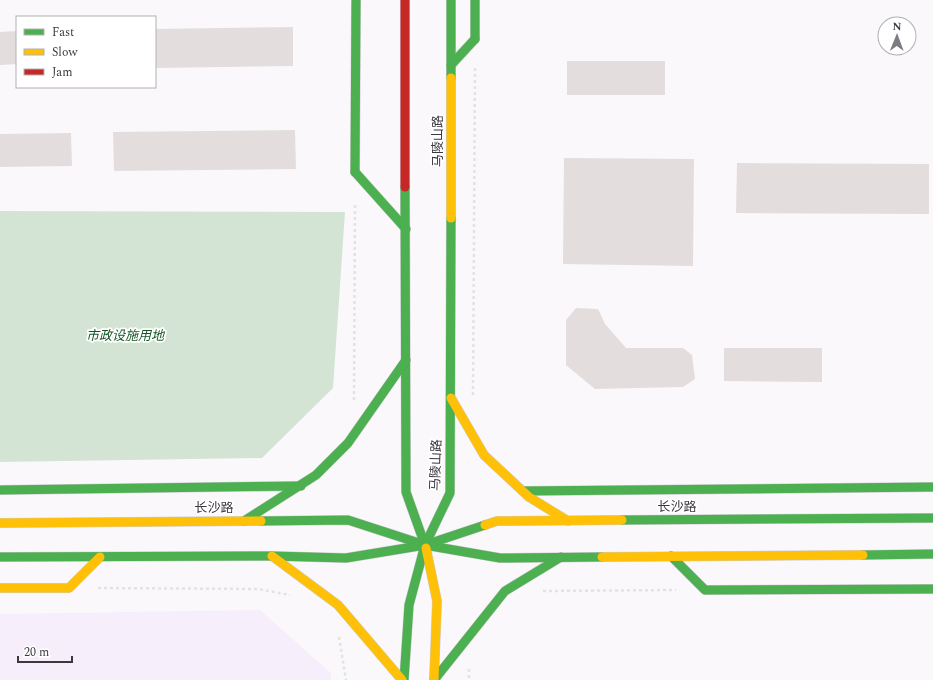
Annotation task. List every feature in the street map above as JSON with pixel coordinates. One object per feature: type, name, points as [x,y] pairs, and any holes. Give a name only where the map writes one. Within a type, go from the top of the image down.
[{"type":"main road","points":[[356,0],[355,172],[406,229]]},
{"type":"main road","points":[[405,0],[406,492],[424,545],[437,600],[434,680]]},
{"type":"main road","name":"马陵山路","points":[[403,680],[409,606],[424,545],[450,493],[451,0]]},
{"type":"main road","points":[[451,65],[475,39],[475,0]]},
{"type":"main road","points":[[244,521],[316,475],[348,443],[406,360]]},
{"type":"main road","points":[[450,397],[484,455],[523,491],[568,521]]},
{"type":"main road","points":[[0,490],[301,486]]},
{"type":"main road","points":[[523,491],[933,487]]},
{"type":"main road","points":[[735,499],[745,489]]},
{"type":"main road","points":[[71,490],[80,500]]},
{"type":"main road","points":[[716,520],[726,510]]},
{"type":"main road","points":[[90,511],[99,521]]},
{"type":"main road","name":"长沙路","points":[[0,557],[272,556],[346,558],[424,545],[497,522],[933,518]]},
{"type":"main road","name":"长沙路","points":[[0,523],[348,520],[424,545],[500,558],[933,554]]},
{"type":"main road","points":[[272,556],[338,605],[403,680]]},
{"type":"main road","points":[[672,556],[705,590],[933,589]]},
{"type":"main road","points":[[0,588],[70,588],[100,557]]},
{"type":"main road","points":[[434,680],[505,592],[561,557]]},
{"type":"path","points":[[473,396],[475,63]]},
{"type":"path","points":[[354,403],[355,196]]},
{"type":"path","points":[[93,588],[258,589],[294,596]]},
{"type":"path","points":[[536,591],[682,590]]},
{"type":"path","points":[[339,633],[339,646],[346,680]]},
{"type":"shaded area","points":[[260,610],[331,673],[331,680],[0,680],[0,614]]},
{"type":"green space","name":"市政设施用地","points":[[0,211],[345,212],[333,388],[262,458],[0,462]]},
{"type":"building","points":[[293,27],[293,66],[156,68],[156,29]]},
{"type":"building","points":[[16,31],[16,64],[0,65],[0,32]]},
{"type":"building","points":[[567,61],[665,61],[665,95],[567,95]]},
{"type":"building","points":[[295,130],[296,169],[114,171],[113,132]]},
{"type":"building","points":[[71,133],[72,166],[0,167],[0,134]]},
{"type":"building","points":[[564,158],[694,159],[693,266],[563,264]]},
{"type":"building","points":[[737,163],[929,164],[929,214],[736,213]]},
{"type":"building","points":[[576,308],[598,309],[605,324],[626,348],[683,348],[692,355],[695,379],[683,387],[595,389],[566,365],[566,320]]},
{"type":"building","points":[[724,348],[822,348],[822,382],[724,381]]},
{"type":"traffic: fast","points":[[355,172],[356,0]]},
{"type":"traffic: fast","points":[[451,0],[451,78]]},
{"type":"traffic: fast","points":[[475,0],[475,39]]},
{"type":"traffic: fast","points":[[451,65],[475,39]]},
{"type":"traffic: fast","points":[[355,172],[406,229]]},
{"type":"traffic: fast","points":[[405,187],[406,492],[426,548]]},
{"type":"traffic: fast","points":[[404,680],[409,605],[425,545],[450,493],[451,218]]},
{"type":"traffic: fast","points":[[244,521],[316,475],[348,443],[406,360]]},
{"type":"traffic: fast","points":[[0,490],[301,486]]},
{"type":"traffic: fast","points":[[523,491],[933,487]]},
{"type":"traffic: fast","points":[[622,520],[933,518]]},
{"type":"traffic: fast","points":[[261,521],[348,520],[425,545],[500,558],[602,557]]},
{"type":"traffic: fast","points":[[0,557],[272,556],[346,558],[425,545],[485,525]]},
{"type":"traffic: fast","points":[[863,555],[933,554]]},
{"type":"traffic: fast","points":[[671,556],[705,590],[933,589]]},
{"type":"traffic: fast","points":[[434,680],[505,591],[561,557]]},
{"type":"traffic: slow","points":[[451,78],[451,218]]},
{"type":"traffic: slow","points":[[451,398],[484,455],[529,497],[568,521]]},
{"type":"traffic: slow","points":[[485,525],[497,521],[622,520]]},
{"type":"traffic: slow","points":[[0,523],[261,521]]},
{"type":"traffic: slow","points":[[426,548],[437,601],[434,680]]},
{"type":"traffic: slow","points":[[602,557],[863,555]]},
{"type":"traffic: slow","points":[[272,556],[338,605],[402,680]]},
{"type":"traffic: slow","points":[[0,588],[69,588],[100,557]]},
{"type":"traffic: jam","points":[[405,0],[405,187]]}]
